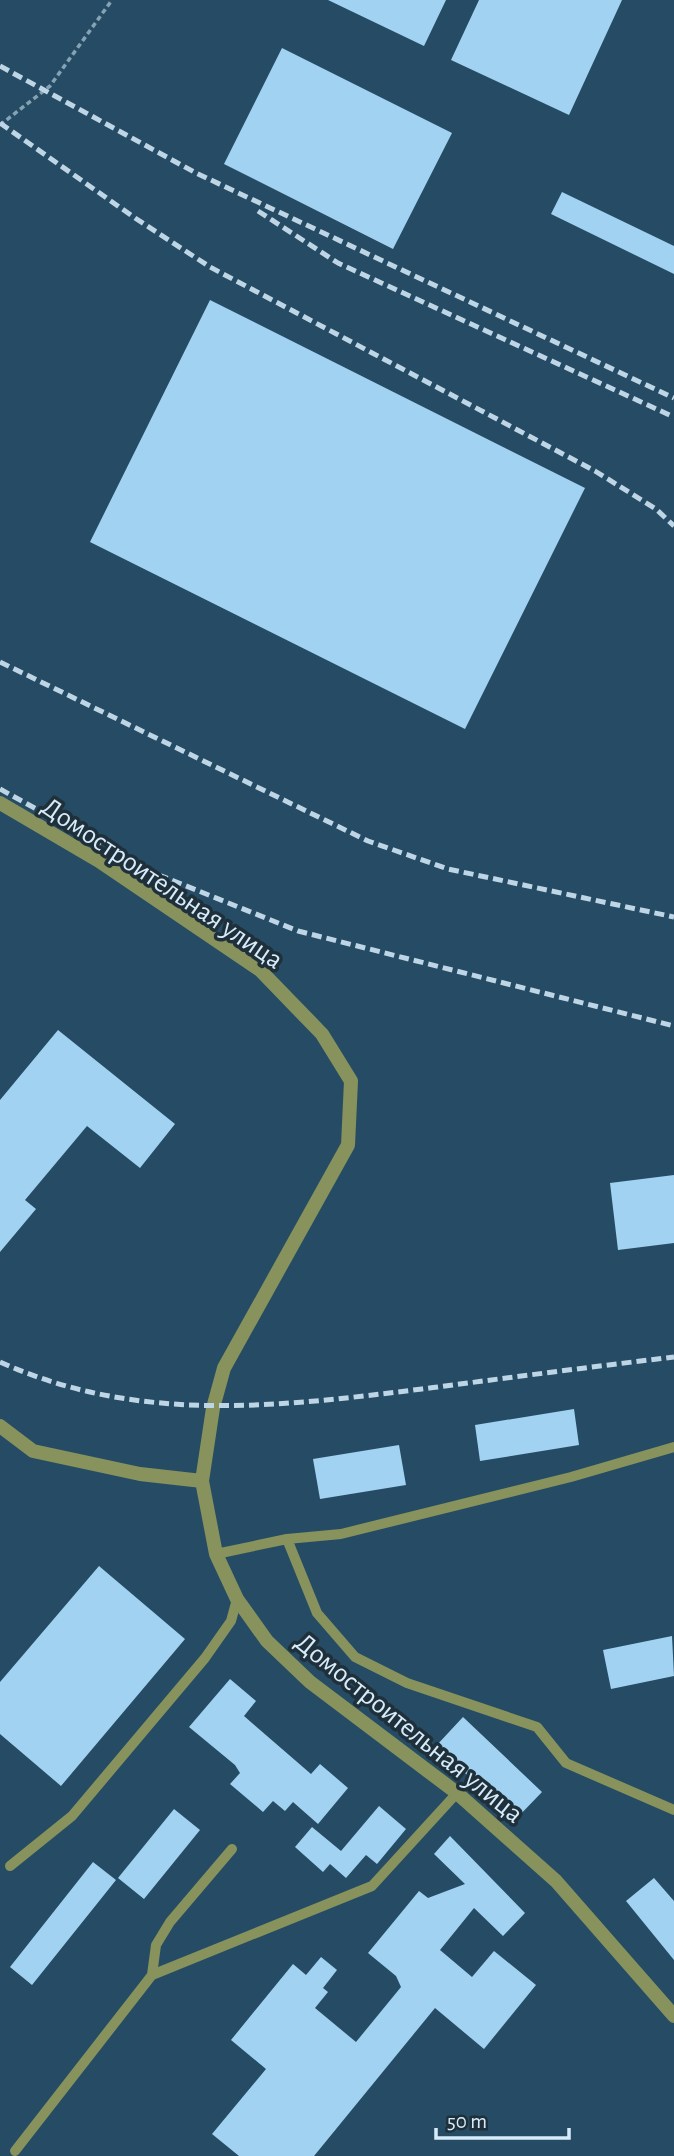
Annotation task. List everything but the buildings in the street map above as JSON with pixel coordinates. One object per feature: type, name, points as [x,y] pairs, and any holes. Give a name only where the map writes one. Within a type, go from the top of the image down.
[{"type":"street","name":"Домостроительная улица","points":[[0,803],[99,861],[260,970],[322,1034],[351,1081],[348,1145],[224,1368],[213,1408],[202,1482],[216,1554],[237,1599],[267,1642],[310,1682],[457,1793],[556,1881],[674,2015]]},
{"type":"street","points":[[0,1426],[33,1451],[140,1474],[202,1482]]},
{"type":"lane","points":[[216,1554],[286,1539],[341,1534],[571,1477],[674,1447]]},
{"type":"lane","points":[[286,1539],[317,1612],[355,1657],[407,1683],[537,1727],[566,1763],[674,1811]]},
{"type":"lane","points":[[10,1866],[72,1816],[205,1658],[231,1621],[237,1599]]},
{"type":"lane","points":[[15,2151],[152,1975],[372,1886],[457,1793]]},
{"type":"lane","points":[[152,1975],[156,1945],[170,1923],[232,1849]]},
{"type":"path","points":[[0,125],[50,86],[113,0]]},
{"type":"railway","points":[[0,66],[196,173],[674,398]]},
{"type":"railway","points":[[0,123],[210,267],[595,471],[656,509],[674,526]]},
{"type":"railway","points":[[258,211],[338,263],[674,417]]},
{"type":"railway","points":[[0,662],[368,841],[448,869],[674,917]]},
{"type":"railway","points":[[0,789],[149,871],[298,931],[674,1026]]},
{"type":"railway","points":[[0,1362],[52,1382],[104,1395],[156,1403],[261,1405],[368,1396],[674,1357]]}]
